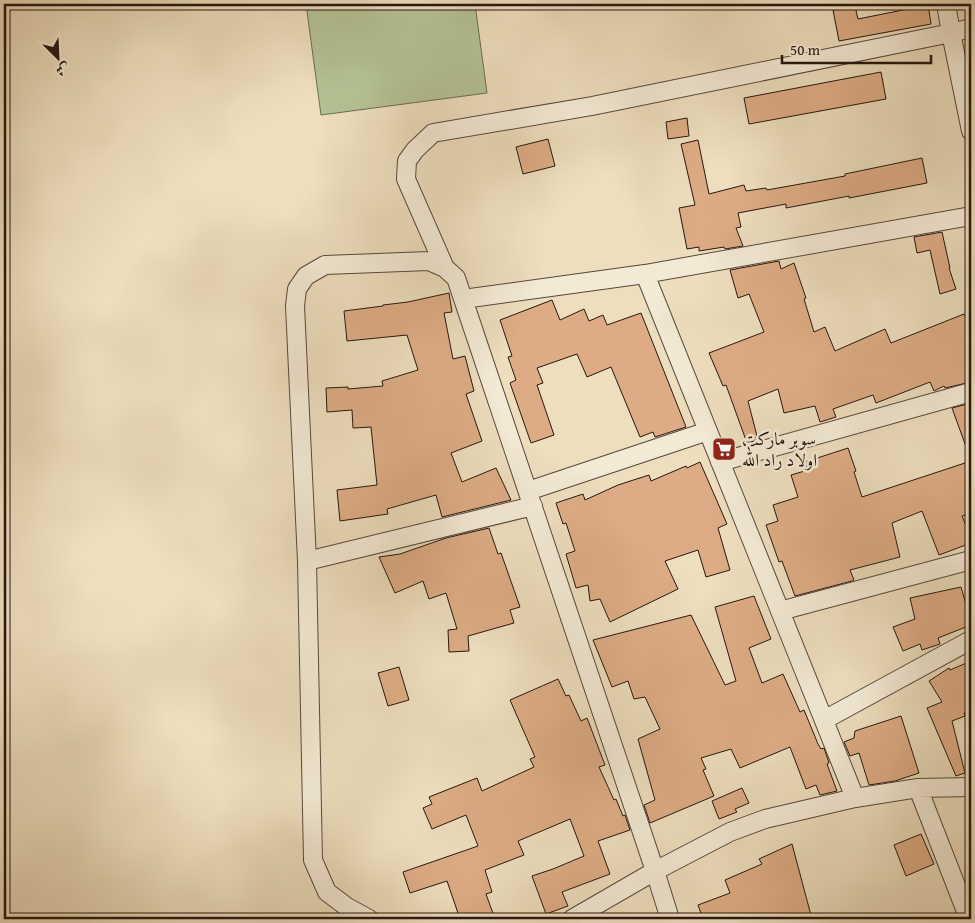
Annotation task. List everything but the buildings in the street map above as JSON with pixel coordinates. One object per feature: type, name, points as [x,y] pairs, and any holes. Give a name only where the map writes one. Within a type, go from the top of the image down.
[{"type":"street","points":[[946,4],[971,131]]},
{"type":"street","points":[[445,268],[406,179],[407,161],[415,150],[433,133],[592,106],[971,28]]},
{"type":"street","points":[[463,300],[645,274],[971,216]]},
{"type":"street","points":[[369,919],[346,907],[327,892],[313,860],[307,561],[295,306],[298,289],[306,276],[325,264],[429,261],[445,268],[456,278],[670,919]]},
{"type":"street","points":[[645,274],[855,798]]},
{"type":"street","points":[[720,462],[971,392]]},
{"type":"street","points":[[307,561],[530,498],[708,431]]},
{"type":"street","points":[[780,611],[971,560]]},
{"type":"street","points":[[824,720],[971,640]]},
{"type":"street","points":[[572,919],[655,871],[730,832],[765,819],[855,798],[918,788],[971,787]]},
{"type":"street","points":[[918,788],[969,919]]},
{"type":"green space","points":[[306,4],[475,4],[487,93],[321,115]]},
{"type":"place","name":"سوبر ماركت اولاد راد الله","points":[[724,449]]}]
